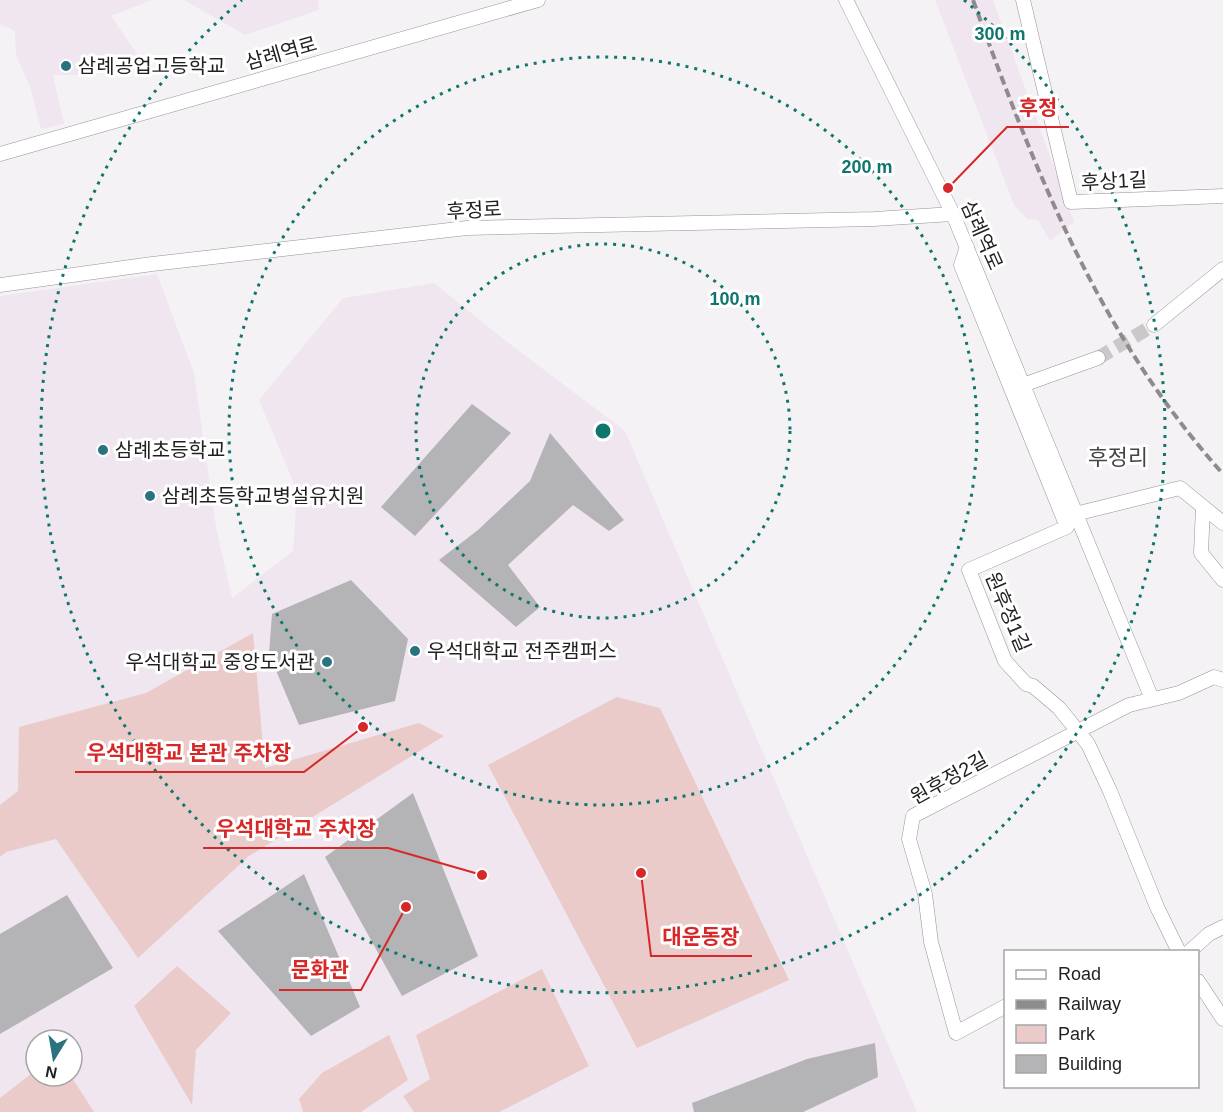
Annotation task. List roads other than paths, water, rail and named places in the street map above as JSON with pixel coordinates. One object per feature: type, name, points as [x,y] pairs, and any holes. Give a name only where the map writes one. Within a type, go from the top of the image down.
[{"type":"street","name":"삼례역로","points":[[0,154],[538,0]]},
{"type":"street","name":"삼례역로","points":[[846,0],[953,214],[1152,699]]},
{"type":"street","name":"후상1길","points":[[1023,0],[1071,202],[1223,196]]},
{"type":"street","name":"후정로","points":[[0,285],[152,264],[467,228],[874,219],[953,214]]},
{"type":"street","points":[[967,247],[961,265],[1067,527]]},
{"type":"street","points":[[1154,325],[1223,269]]},
{"type":"street","points":[[1023,385],[1098,358]]},
{"type":"street","points":[[1067,527],[1075,514],[1180,488],[1223,523]]},
{"type":"street","points":[[1203,507],[1201,553],[1223,580]]},
{"type":"street","name":"원후정1길","points":[[1067,527],[969,570],[1005,661],[1026,684],[1033,686],[1059,708],[1088,744],[1110,791],[1156,908],[1178,950]]},
{"type":"street","name":"원후정2길","points":[[1004,1007],[956,1033],[931,942],[925,894],[909,839],[914,816],[1129,705],[1179,693],[1214,677],[1223,680]]},
{"type":"street","points":[[1190,950],[1209,934],[1223,927]]},
{"type":"street","points":[[1199,984],[1223,1018]]},
{"type":"tunnel","points":[[1098,358],[1154,325]]},
{"type":"railway","points":[[973,0],[1047,189],[1106,308],[1140,365],[1179,421],[1223,474]]},
{"type":"place","name":"삼례공업고등학교","points":[[66,66]]},
{"type":"place","name":"후정","points":[[948,188]]},
{"type":"place","name":"삼례초등학교","points":[[103,450]]},
{"type":"place","name":"삼례초등학교병설유치원","points":[[150,496]]},
{"type":"place","name":"우석대학교 전주캠퍼스","points":[[415,651]]},
{"type":"place","name":"우석대학교 중앙도서관","points":[[327,662]]},
{"type":"place","name":"우석대학교 본관 주차장","points":[[363,727]]},
{"type":"place","name":"대운동장","points":[[641,873]]},
{"type":"place","name":"우석대학교 주차장","points":[[482,875]]},
{"type":"place","name":"문화관","points":[[406,907]]},
{"type":"district","name":"후정리","points":[[1118,457]]}]
